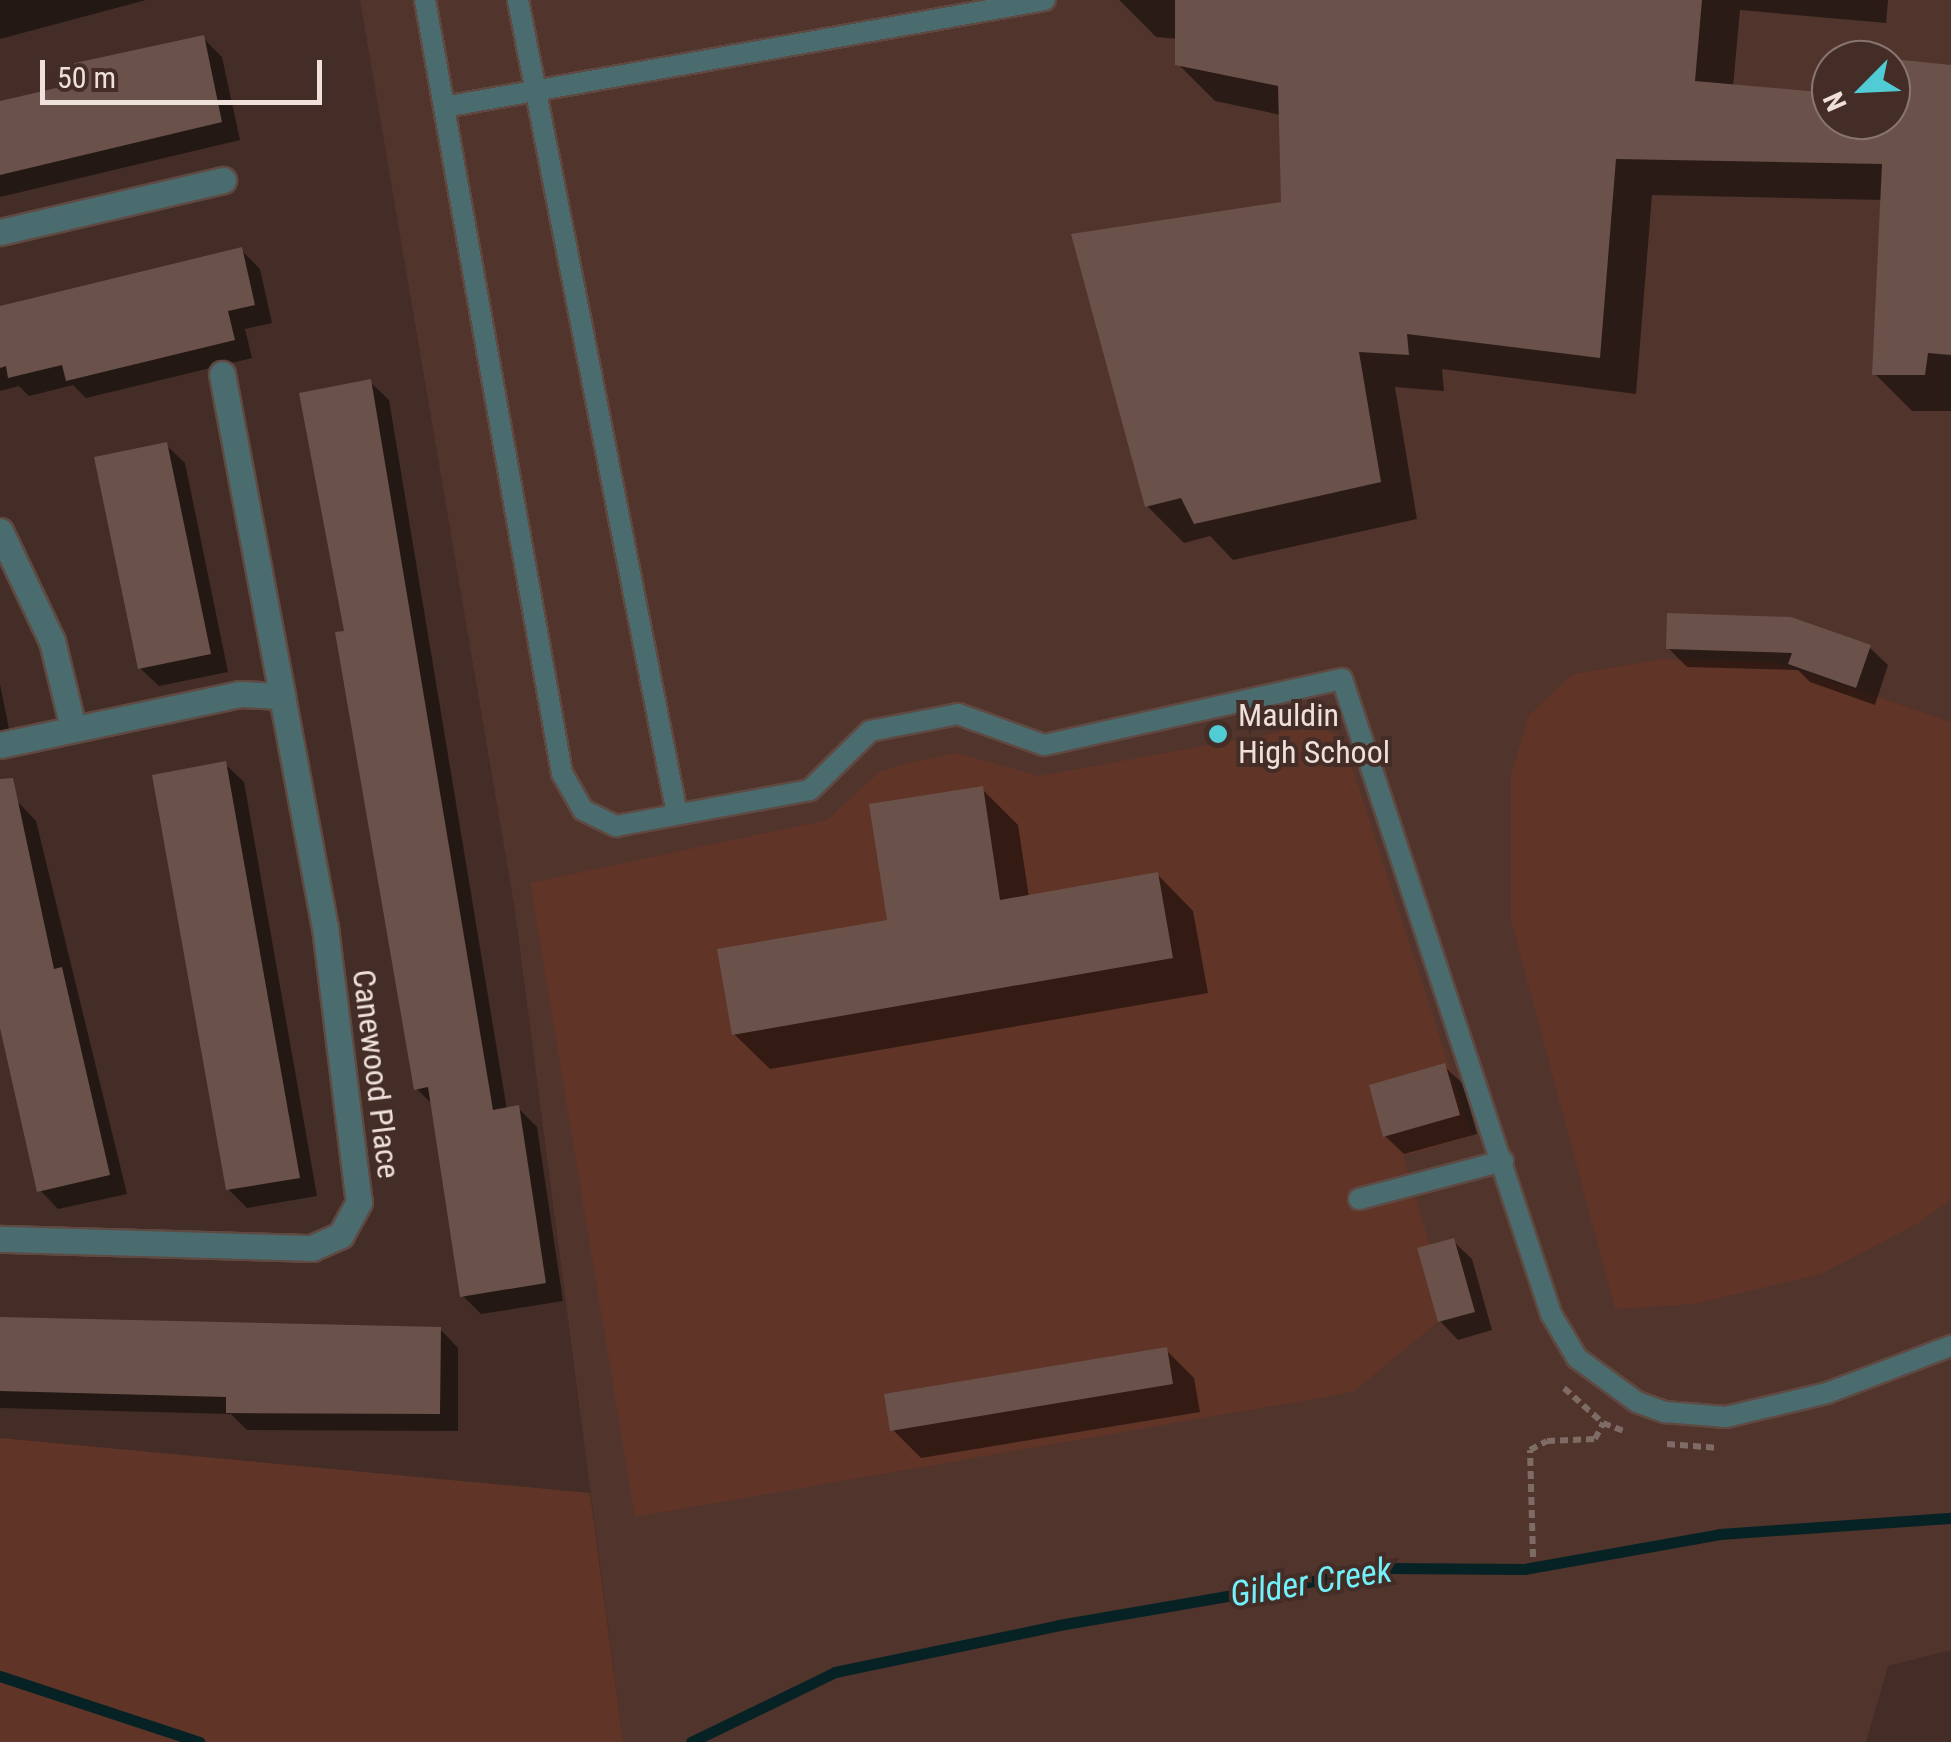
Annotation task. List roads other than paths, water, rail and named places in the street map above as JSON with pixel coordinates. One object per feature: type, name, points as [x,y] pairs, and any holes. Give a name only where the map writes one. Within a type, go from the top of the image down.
[{"type":"street","points":[[0,232],[223,180]]},
{"type":"street","name":"Canewood Place","points":[[0,1238],[312,1248],[350,1224],[359,1202],[325,927],[222,374]]},
{"type":"street","points":[[0,531],[52,641],[72,728]]},
{"type":"street","points":[[0,745],[240,694],[282,696]]},
{"type":"lane","points":[[425,0],[562,773],[583,810],[616,826],[810,790],[870,731],[958,714],[1044,744],[1342,678],[1551,1314],[1578,1358],[1637,1402],[1665,1412],[1726,1416],[1827,1394],[1951,1346]]},
{"type":"lane","points":[[518,0],[677,814]]},
{"type":"lane","points":[[444,107],[1045,0]]},
{"type":"lane","points":[[1359,1199],[1503,1161]]},
{"type":"waterway","name":"Gilder Creek","points":[[691,1742],[835,1672],[1059,1625],[1388,1568],[1524,1569],[1720,1534],[1951,1518]]},
{"type":"waterway","name":"Gilder Creek","points":[[0,1676],[199,1742]]},
{"type":"place","name":"Mauldin High School","points":[[1218,734]]}]
